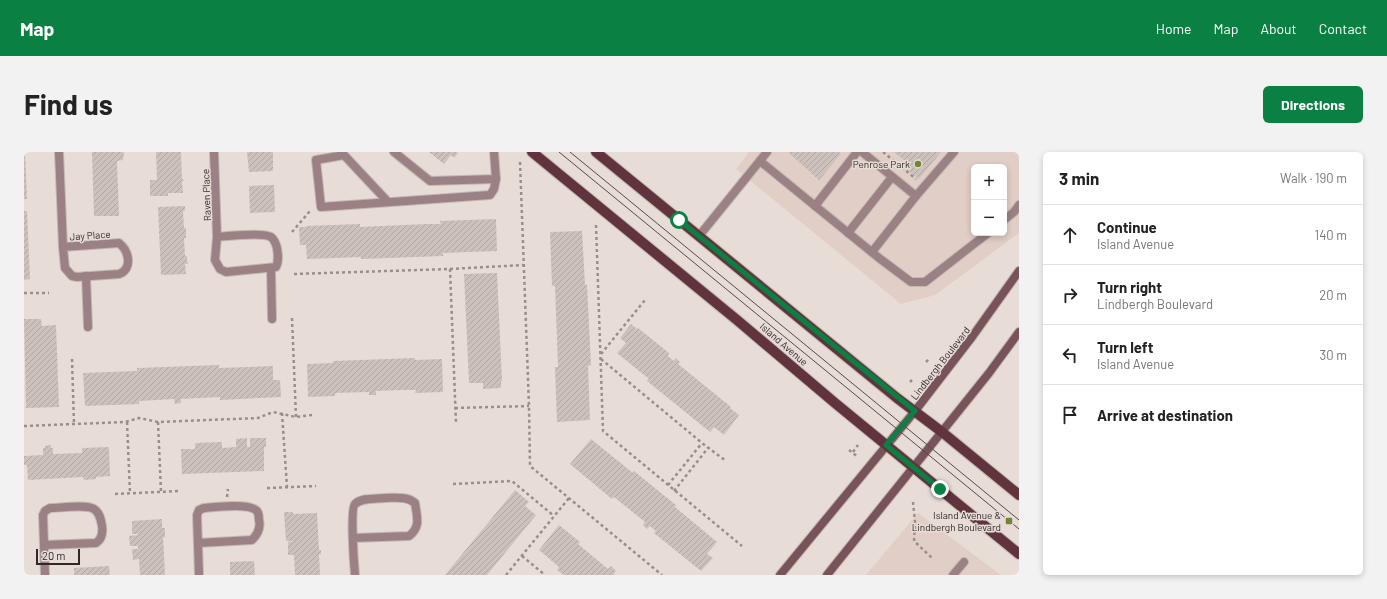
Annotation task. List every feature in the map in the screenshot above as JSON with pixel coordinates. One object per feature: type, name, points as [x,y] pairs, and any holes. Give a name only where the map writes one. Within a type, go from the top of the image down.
[{"type":"main road","name":"Island Avenue","points":[[532,152],[1019,554]]},
{"type":"main road","points":[[596,152],[1019,495]]},
{"type":"main road","name":"Lindbergh Boulevard","points":[[780,575],[915,411],[972,337],[1019,271]]},
{"type":"main road","points":[[827,575],[989,373],[1019,332]]},
{"type":"street","name":"Jay Place","points":[[59,152],[63,246],[65,268],[72,276],[86,276],[119,274],[124,272],[128,267],[128,258],[125,248],[119,243],[63,246]]},
{"type":"street","name":"Raven Place","points":[[214,152],[217,237],[215,260],[220,269],[226,272],[271,269]]},
{"type":"street","points":[[394,152],[430,182],[496,179]]},
{"type":"street","points":[[388,202],[344,155],[316,160],[322,207],[490,195],[494,188],[496,179],[494,152]]},
{"type":"street","points":[[699,236],[768,152]]},
{"type":"street","points":[[814,206],[857,152]]},
{"type":"street","points":[[862,152],[916,196]]},
{"type":"street","points":[[872,252],[916,196],[954,152]]},
{"type":"street","points":[[760,161],[814,206],[911,282],[925,282],[984,236]]},
{"type":"street","points":[[848,233],[892,176]]},
{"type":"street","points":[[1007,218],[1014,212],[1019,205]]},
{"type":"street","points":[[217,237],[263,235],[271,237],[275,242],[278,263],[276,267],[271,269],[272,319]]},
{"type":"street","points":[[86,276],[88,327]]},
{"type":"street","points":[[353,538],[409,536],[416,532],[417,525],[415,503],[410,499],[403,498],[369,499],[356,503],[352,512],[353,538],[355,575]]},
{"type":"street","points":[[44,545],[91,543],[99,541],[102,534],[99,514],[95,510],[86,507],[50,508],[45,511],[43,515],[44,545],[45,575]]},
{"type":"street","points":[[198,543],[252,540],[259,531],[260,523],[256,510],[248,507],[202,508],[197,515],[199,575]]},
{"type":"street","points":[[953,575],[964,562]]},
{"type":"path","points":[[883,152],[917,180]]},
{"type":"path","points":[[520,162],[530,466],[662,575]]},
{"type":"path","points":[[292,232],[310,211],[322,207]]},
{"type":"path","points":[[596,225],[603,431],[742,546]]},
{"type":"path","points":[[294,274],[523,265]]},
{"type":"path","points":[[450,269],[456,423]]},
{"type":"path","points":[[24,293],[49,293]]},
{"type":"path","points":[[601,354],[645,300]]},
{"type":"path","points":[[292,318],[296,417]]},
{"type":"path","points":[[926,362],[930,358]]},
{"type":"path","points":[[72,359],[74,424]]},
{"type":"path","points":[[601,359],[708,448],[726,461]]},
{"type":"path","points":[[455,408],[529,406]]},
{"type":"path","points":[[24,426],[127,422],[139,418],[158,422],[258,418],[273,412],[296,417],[312,415]]},
{"type":"path","points":[[282,413],[287,487]]},
{"type":"path","points":[[127,422],[130,494]]},
{"type":"path","points":[[158,422],[161,492]]},
{"type":"path","points":[[668,485],[702,443]]},
{"type":"path","points":[[853,452],[858,445]]},
{"type":"path","points":[[674,491],[708,448]]},
{"type":"path","points":[[850,450],[858,457]]},
{"type":"path","points":[[453,484],[512,481],[554,516]]},
{"type":"path","points":[[267,488],[316,486]]},
{"type":"path","points":[[115,494],[180,491]]},
{"type":"path","points":[[506,575],[569,498]]},
{"type":"path","points":[[914,502],[914,542],[932,558]]},
{"type":"path","points":[[522,556],[545,575]]},
{"type":"shaded area","points":[[749,152],[1019,152],[1019,233],[935,295],[901,304],[736,169]]},
{"type":"shaded area","points":[[918,513],[1001,575],[866,575]]},
{"type":"building","points":[[25,152],[27,199],[24,199]]},
{"type":"building","points":[[92,152],[124,152],[123,160],[117,161],[119,216],[94,216]]},
{"type":"building","points":[[156,152],[181,152],[182,179],[184,180],[182,182],[183,193],[168,193],[168,196],[150,196],[150,180],[157,180]]},
{"type":"building","points":[[247,152],[273,152],[273,171],[249,172]]},
{"type":"building","points":[[429,152],[458,153],[454,158],[451,155],[444,164]]},
{"type":"building","points":[[839,152],[841,154],[819,180],[789,153]]},
{"type":"building","name":"Penrose Park","points":[[894,152],[941,152],[919,179],[902,166],[905,161]]},
{"type":"building","points":[[274,185],[275,212],[250,213],[249,186]]},
{"type":"building","points":[[185,206],[185,211],[183,211],[186,238],[184,238],[185,256],[187,256],[188,264],[185,264],[186,274],[161,275],[158,207]]},
{"type":"building","points":[[24,211],[27,211],[30,279],[24,280]]},
{"type":"building","points":[[496,219],[497,251],[443,253],[443,256],[307,259],[306,245],[300,245],[299,227],[306,226],[360,224],[360,227],[441,224],[440,221]]},
{"type":"building","points":[[582,231],[585,285],[587,285],[591,365],[588,366],[590,420],[557,422],[555,367],[558,367],[555,286],[552,286],[550,232]]},
{"type":"building","points":[[497,273],[502,381],[501,388],[483,389],[483,383],[469,383],[464,274]]},
{"type":"building","points":[[24,319],[41,319],[42,326],[56,325],[59,407],[26,408]]},
{"type":"building","points":[[631,324],[669,353],[668,356],[674,361],[676,358],[680,362],[678,364],[739,415],[724,435],[714,427],[710,432],[647,381],[649,379],[617,353],[626,343],[620,338]]},
{"type":"building","points":[[415,358],[415,360],[442,359],[443,392],[415,393],[416,390],[402,390],[376,391],[376,395],[369,395],[369,392],[335,393],[335,396],[308,397],[307,364],[333,363],[333,361]]},
{"type":"building","points":[[219,365],[219,368],[273,366],[273,380],[280,380],[281,397],[220,400],[220,397],[181,399],[181,403],[175,404],[174,399],[139,401],[139,404],[85,406],[83,373],[137,371],[137,368]]},
{"type":"building","points":[[247,438],[247,447],[250,447],[250,438],[266,438],[266,447],[264,447],[264,471],[182,474],[181,449],[195,449],[195,443],[222,442],[222,448],[236,447],[236,439]]},
{"type":"building","points":[[591,439],[676,505],[675,507],[717,542],[707,554],[713,558],[701,571],[654,533],[656,531],[650,526],[647,529],[643,525],[645,522],[614,497],[612,499],[570,464]]},
{"type":"building","points":[[51,445],[51,448],[53,448],[53,454],[82,453],[82,448],[109,447],[110,476],[84,480],[83,477],[28,480],[27,465],[24,465],[24,456],[43,455],[43,448]]},
{"type":"building","points":[[515,490],[529,502],[525,506],[536,515],[487,575],[445,575]]},
{"type":"building","points":[[284,512],[293,512],[293,514],[317,513],[319,550],[321,550],[321,554],[319,554],[320,575],[295,575],[294,555],[288,555],[288,542],[294,541],[286,541]]},
{"type":"building","points":[[162,519],[162,528],[165,528],[165,537],[163,537],[165,575],[140,575],[139,559],[133,560],[132,549],[138,549],[138,546],[130,546],[129,536],[138,535],[132,534],[132,521]]},
{"type":"building","points":[[559,525],[580,542],[578,544],[608,569],[611,566],[616,571],[614,574],[615,575],[564,575],[557,570],[559,567],[539,550]]},
{"type":"building","points":[[254,561],[255,575],[230,575],[230,562]]},
{"type":"building","points":[[109,566],[110,575],[74,575],[74,568]]},
{"type":"tram line","points":[[559,152],[1019,529]]},
{"type":"tram line","points":[[570,152],[1019,520]]},
{"type":"place","name":"Penrose Park","points":[[918,164]]},
{"type":"place","name":"Island Avenue & Lindbergh Boulevard","points":[[1009,521]]},
{"type":"route","points":[[679,220],[897,398],[915,411],[886,445],[940,489]]}]
